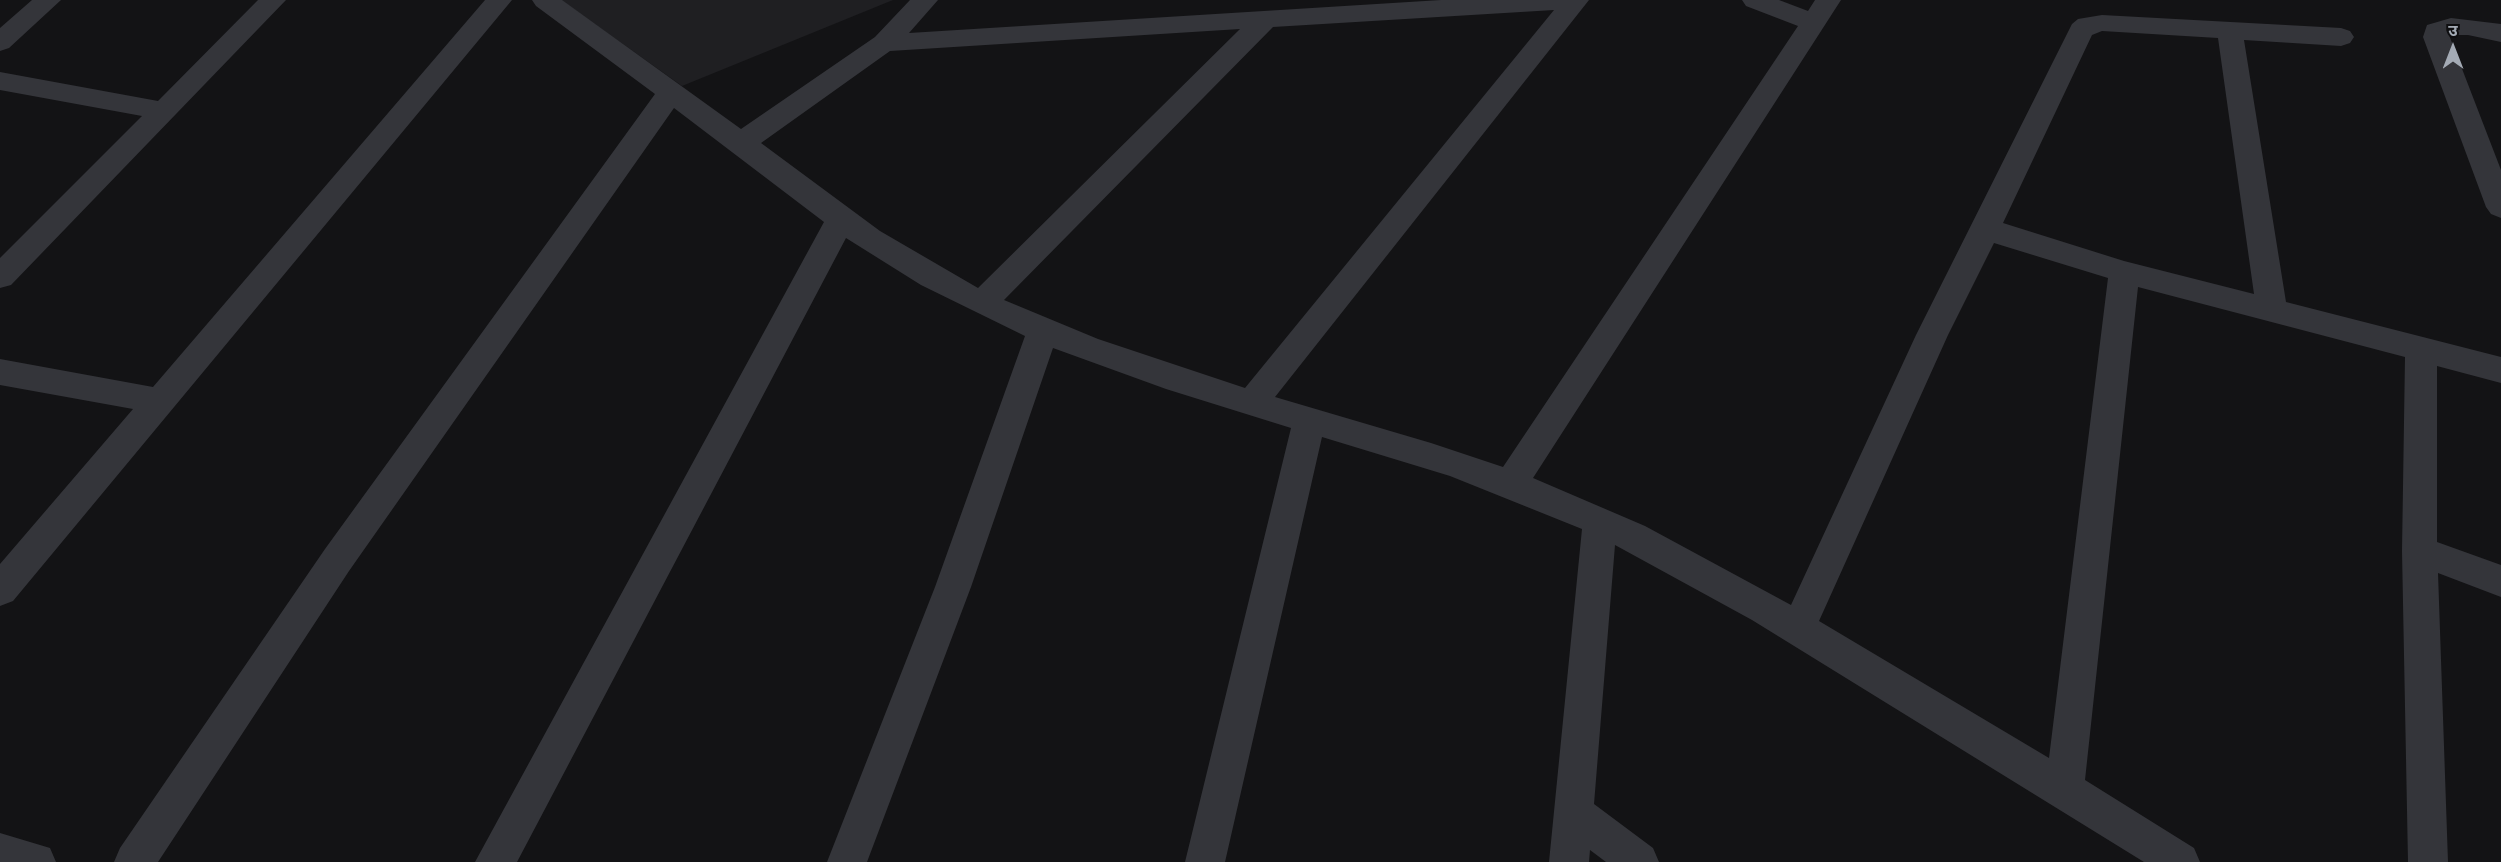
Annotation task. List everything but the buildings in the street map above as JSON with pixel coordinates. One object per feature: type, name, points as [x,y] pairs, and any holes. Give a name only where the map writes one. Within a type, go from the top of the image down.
[{"type":"street","points":[[0,42],[48,0]]},
{"type":"street","points":[[0,277],[273,0]]},
{"type":"street","points":[[0,590],[499,0]]},
{"type":"street","points":[[545,0],[741,143],[840,219],[916,268],[982,303],[1043,331],[1143,369],[1251,404],[1412,450],[1510,484],[1663,551],[1798,628],[2065,788],[2180,862]]},
{"type":"street","points":[[741,143],[884,43],[925,0]]},
{"type":"street","points":[[884,43],[1575,0]]},
{"type":"street","points":[[1251,404],[1575,0]]},
{"type":"street","points":[[1510,484],[1821,12],[1755,0]]},
{"type":"street","points":[[982,303],[1265,20]]},
{"type":"street","points":[[1798,628],[1932,335],[1986,229],[2081,30],[2087,25],[2102,23],[2341,37]]},
{"type":"street","points":[[2501,33],[2455,26],[2442,27],[2436,31],[2436,37],[2491,158],[2501,207]]},
{"type":"street","points":[[2230,32],[2272,311]]},
{"type":"street","points":[[0,81],[164,111]]},
{"type":"street","points":[[134,862],[337,560],[670,93]]},
{"type":"street","points":[[495,862],[840,219]]},
{"type":"street","points":[[1986,229],[2124,273],[2501,370]]},
{"type":"street","points":[[2065,788],[2124,273]]},
{"type":"street","points":[[847,862],[953,587],[1043,331]]},
{"type":"street","points":[[2421,351],[2420,551],[2428,862]]},
{"type":"street","points":[[0,372],[160,401]]},
{"type":"street","points":[[1205,862],[1309,421]]},
{"type":"street","points":[[1569,862],[1600,522]]},
{"type":"street","points":[[2420,551],[2501,581]]},
{"type":"street","points":[[1574,812],[1639,862]]},
{"type":"street","points":[[0,853],[36,862]]},
{"type":"shaded area","points":[[561,0],[893,0],[682,86]]}]
